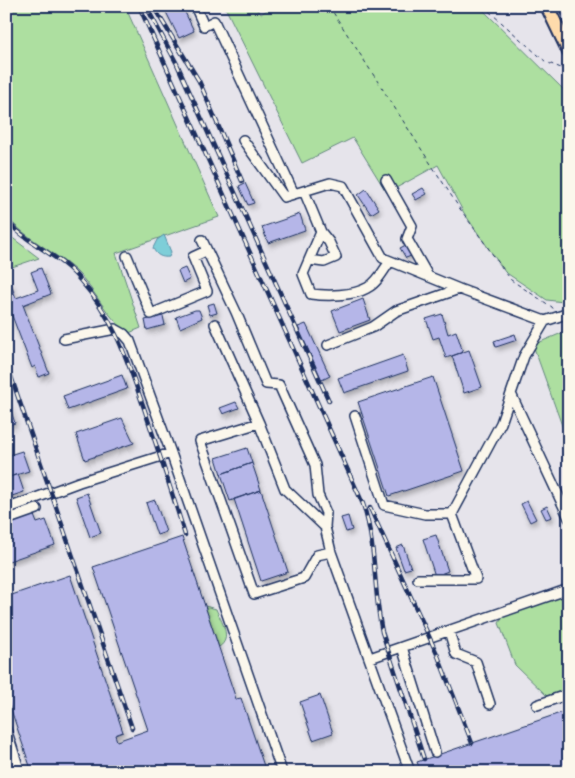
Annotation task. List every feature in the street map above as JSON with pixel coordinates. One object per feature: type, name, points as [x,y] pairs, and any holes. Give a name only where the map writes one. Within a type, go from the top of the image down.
[{"type":"highway","points":[[547,6],[569,52]]},
{"type":"lane","points":[[194,6],[204,26],[214,21],[294,194]]},
{"type":"lane","points":[[243,140],[284,197],[330,183],[343,186],[383,258],[545,321]]},
{"type":"lane","points":[[386,180],[412,226],[407,239],[428,276]]},
{"type":"lane","points":[[304,191],[321,232],[329,242],[336,257],[324,262],[309,260]]},
{"type":"lane","points":[[321,232],[303,274],[311,294],[323,296],[366,288],[380,276],[390,261]]},
{"type":"lane","points":[[202,240],[236,312],[266,384],[279,385],[315,465],[318,495],[326,514],[325,527],[331,552],[410,772]]},
{"type":"lane","points":[[127,256],[151,314],[207,291],[193,257],[206,251]]},
{"type":"lane","points":[[328,345],[373,327],[396,311],[459,289]]},
{"type":"lane","points":[[418,578],[476,580],[452,514],[501,422],[512,396],[524,356],[545,321],[569,313]]},
{"type":"lane","points":[[216,324],[285,489],[325,527]]},
{"type":"lane","points":[[64,339],[115,329],[124,334],[130,341],[282,772]]},
{"type":"lane","points":[[512,396],[569,518]]},
{"type":"lane","points":[[354,416],[384,504],[425,514],[452,514]]},
{"type":"lane","points":[[259,423],[200,441],[254,594],[304,578],[317,555],[331,552]]},
{"type":"lane","points":[[6,509],[79,482],[171,453]]},
{"type":"lane","points":[[6,520],[37,509]]},
{"type":"lane","points":[[370,658],[569,589]]},
{"type":"lane","points":[[448,632],[456,654],[476,662],[490,704]]},
{"type":"lane","points":[[402,647],[435,752]]},
{"type":"lane","points":[[537,705],[569,694]]},
{"type":"lane","points":[[6,729],[20,772]]},
{"type":"path","points":[[329,6],[361,52],[425,157],[511,280],[552,307],[556,317]]},
{"type":"path","points":[[483,6],[546,62],[561,68],[569,64]]},
{"type":"green space","points":[[6,6],[125,6],[219,217],[116,253],[141,328],[129,333],[107,312],[76,271],[22,231],[6,216]]},
{"type":"green space","points":[[254,6],[261,14],[273,6],[479,6],[569,95],[569,299],[563,302],[547,300],[505,272],[464,213],[438,165],[387,193],[353,138],[302,163],[225,7]]},
{"type":"green space","points":[[6,233],[39,258],[6,269]]},
{"type":"green space","points":[[569,330],[569,445],[533,345]]},
{"type":"green space","points":[[569,594],[569,689],[547,696],[515,665],[499,623],[503,617]]},
{"type":"green space","points":[[205,606],[216,609],[225,629],[225,639],[219,647]]},
{"type":"water","points":[[164,235],[171,252],[169,257],[159,256],[153,248],[157,240]]},
{"type":"building","points":[[182,6],[194,31],[179,38],[164,8]]},
{"type":"building","points":[[245,183],[254,203],[248,205],[239,186]]},
{"type":"building","points":[[423,188],[427,194],[416,200],[412,194]]},
{"type":"building","points":[[366,189],[379,209],[371,214],[358,195]]},
{"type":"building","points":[[300,214],[305,230],[268,243],[262,227]]},
{"type":"building","points":[[406,245],[411,256],[406,258],[400,248]]},
{"type":"building","points":[[41,268],[51,294],[23,305],[49,373],[39,377],[35,366],[32,368],[6,300],[6,283],[10,282],[16,298],[38,290],[31,272]]},
{"type":"building","points":[[185,268],[190,279],[183,283],[178,271]]},
{"type":"building","points":[[363,299],[370,320],[340,331],[332,311]]},
{"type":"building","points":[[214,303],[217,313],[210,315],[207,305]]},
{"type":"building","points":[[199,310],[202,318],[180,328],[176,317]]},
{"type":"building","points":[[442,314],[448,334],[456,331],[463,352],[446,358],[439,337],[433,339],[426,319]]},
{"type":"building","points":[[163,316],[165,325],[147,330],[145,320]]},
{"type":"building","points":[[306,324],[330,376],[322,380],[298,327]]},
{"type":"building","points":[[515,334],[517,340],[496,347],[494,341]]},
{"type":"building","points":[[469,350],[482,387],[464,393],[452,356]]},
{"type":"building","points":[[403,355],[408,371],[344,393],[338,378]]},
{"type":"building","points":[[122,375],[127,389],[68,410],[63,396]]},
{"type":"building","points":[[433,377],[464,471],[389,496],[358,402]]},
{"type":"building","points":[[6,397],[15,423],[6,426]]},
{"type":"building","points":[[236,402],[239,408],[223,414],[220,408]]},
{"type":"building","points":[[122,418],[134,443],[85,460],[76,434]]},
{"type":"building","points":[[247,448],[252,463],[221,474],[216,458]]},
{"type":"building","points":[[22,451],[29,471],[6,478],[6,456]]},
{"type":"building","points":[[252,463],[261,490],[230,501],[221,474]]},
{"type":"building","points":[[18,474],[24,492],[9,497],[6,478]]},
{"type":"building","points":[[261,490],[288,572],[261,581],[234,499]]},
{"type":"building","points":[[87,493],[101,533],[90,537],[76,497]]},
{"type":"building","points":[[155,500],[166,532],[157,535],[146,503]]},
{"type":"building","points":[[527,501],[536,519],[530,522],[521,504]]},
{"type":"building","points":[[547,506],[552,517],[546,519],[541,509]]},
{"type":"building","points":[[33,513],[37,523],[46,520],[55,545],[6,562],[6,522]]},
{"type":"building","points":[[348,516],[352,530],[346,532],[341,518]]},
{"type":"building","points":[[436,535],[448,571],[435,576],[423,539]]},
{"type":"building","points":[[182,537],[236,699],[241,698],[266,772],[32,772],[6,695],[6,597],[70,575],[123,732],[115,735],[117,741],[148,730],[93,567]]},
{"type":"building","points":[[403,545],[411,568],[404,570],[396,548]]},
{"type":"building","points":[[320,695],[333,733],[313,740],[300,702]]},
{"type":"building","points":[[569,710],[569,772],[421,772],[417,762]]},
{"type":"railway","points":[[139,6],[363,504],[371,536],[382,632],[424,759]]},
{"type":"railway","points":[[146,6],[177,64],[329,401]]},
{"type":"railway","points":[[153,6],[199,81],[242,181]]},
{"type":"railway","points":[[6,220],[24,236],[72,271],[92,295],[111,325],[126,357],[138,390],[185,535]]},
{"type":"railway","points":[[6,362],[132,728]]},
{"type":"railway","points":[[370,508],[438,656],[472,743]]}]
